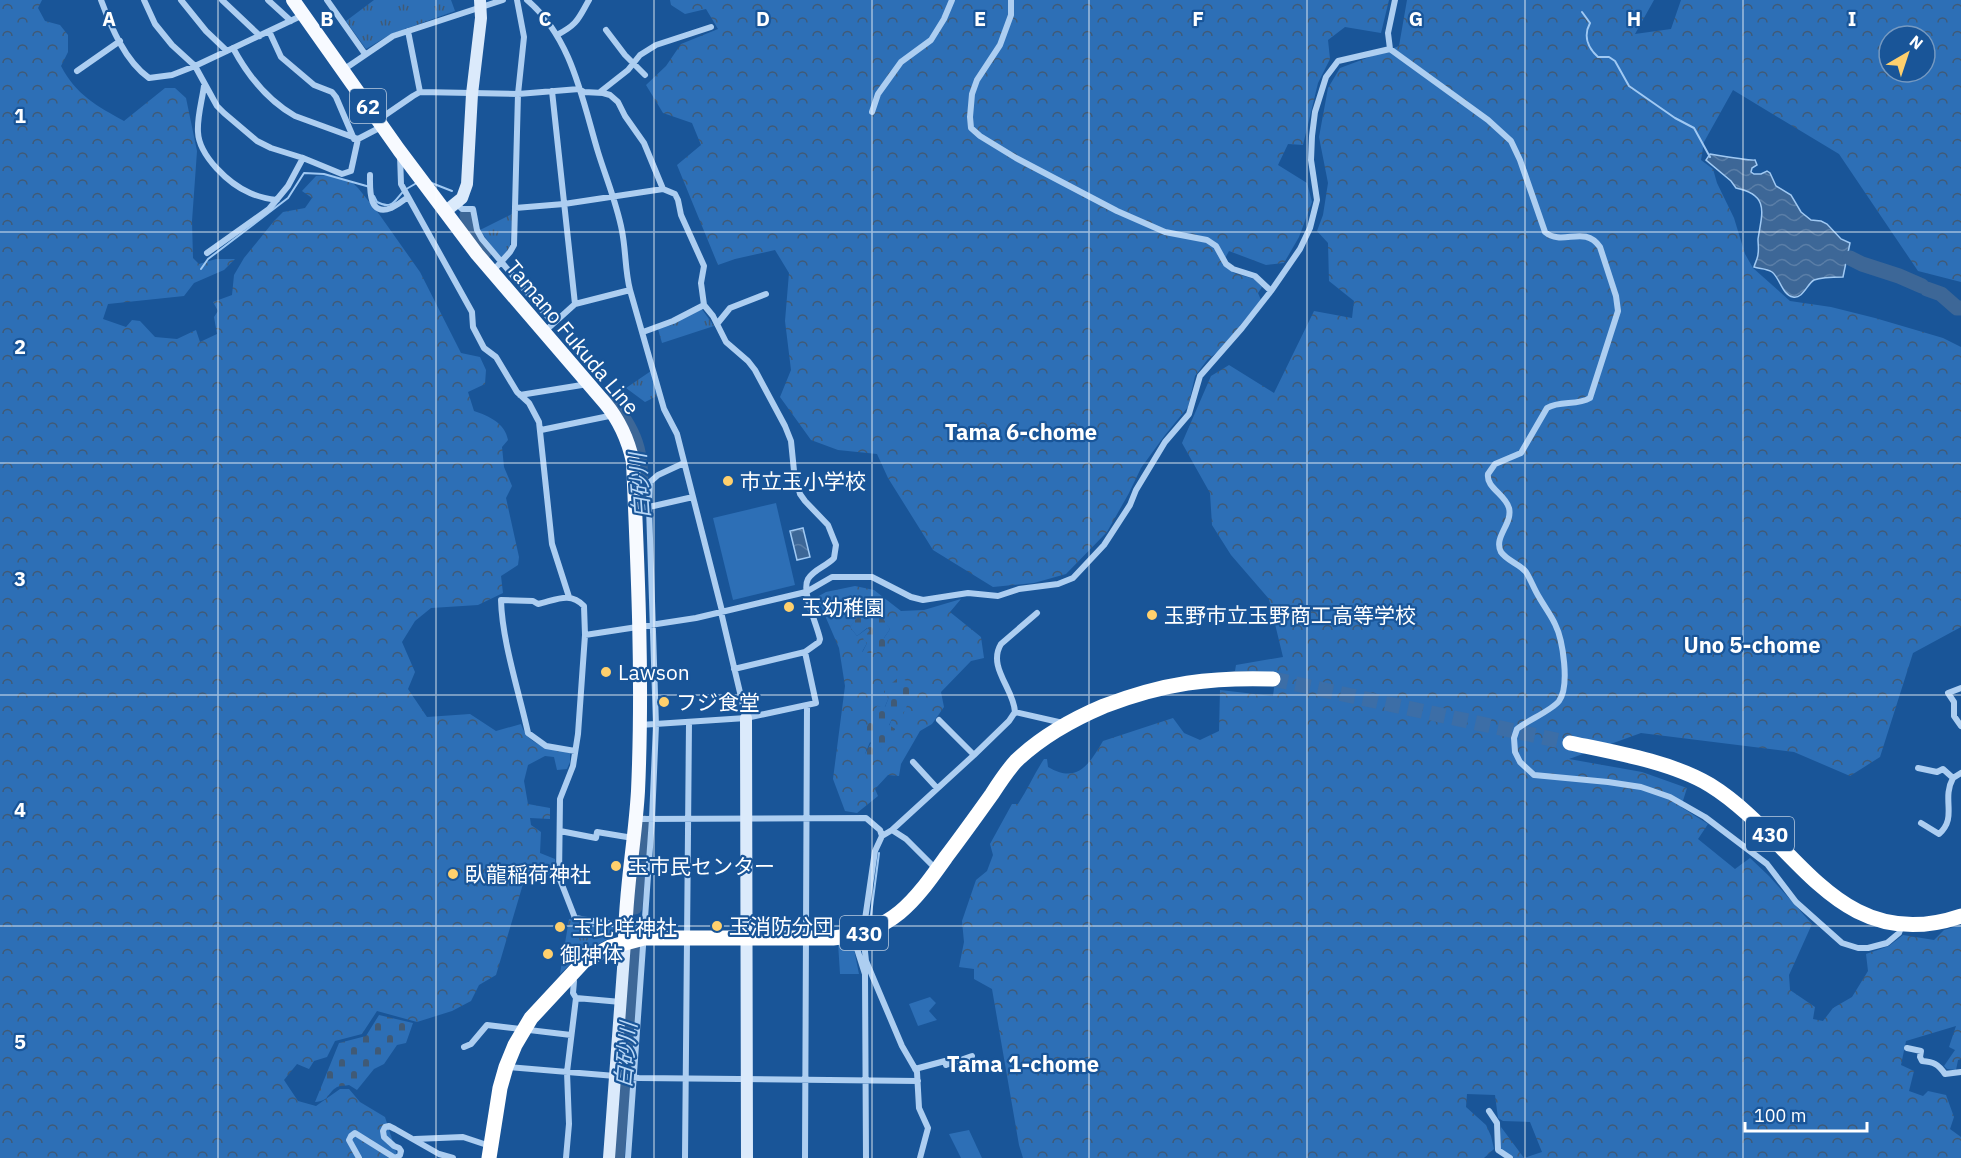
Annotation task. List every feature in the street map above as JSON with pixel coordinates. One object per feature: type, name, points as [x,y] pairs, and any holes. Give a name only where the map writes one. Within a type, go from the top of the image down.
[{"type":"highway","name":"430","points":[[490,1152],[500,1088],[506,1067],[524,1029],[539,1007],[592,956],[625,942],[644,938],[806,938],[858,934],[872,930],[910,905],[1015,763],[1043,738],[1065,724],[1123,699],[1167,686],[1221,679],[1274,679]]},
{"type":"highway","name":"430","points":[[1570,743],[1678,770],[1707,783],[1746,811],[1829,894],[1860,913],[1902,924],[1921,925],[1961,916]]},
{"type":"main road","name":"Tamano Fukuda Line","points":[[293,0],[297,18],[342,70],[399,150],[451,208],[496,267],[549,327],[589,384],[615,415],[629,443],[642,508],[648,725],[644,819],[633,838],[625,942]]},
{"type":"street","points":[[101,0],[109,23],[120,41],[135,65],[149,78],[172,75],[195,66],[297,18]]},
{"type":"street","points":[[144,0],[155,24],[172,45],[195,66],[217,106],[256,141],[342,174],[351,171],[356,139],[336,97],[332,92],[314,85],[281,57],[269,31]]},
{"type":"street","points":[[182,0],[200,24],[230,49],[256,84],[286,110],[356,139]]},
{"type":"street","points":[[222,0],[260,36]]},
{"type":"street","points":[[268,0],[297,18]]},
{"type":"street","points":[[327,0],[365,54]]},
{"type":"street","points":[[342,70],[393,36],[480,3],[503,0]]},
{"type":"street","points":[[451,208],[473,209],[477,230],[496,267],[514,244],[518,94],[524,37],[517,0]]},
{"type":"street","points":[[527,0],[537,8],[557,35],[571,61],[623,235],[626,274],[630,290],[664,409],[677,434],[746,718],[747,1158]]},
{"type":"street","points":[[557,35],[572,27],[583,14],[589,0]]},
{"type":"street","points":[[872,112],[879,94],[902,62],[931,40],[952,0]]},
{"type":"street","points":[[1011,0],[1011,15],[1000,45],[977,80],[972,94],[971,128],[1016,158],[1117,211],[1165,232],[1207,240],[1216,246],[1226,264],[1233,269],[1255,276],[1271,291]]},
{"type":"street","points":[[1395,0],[1388,33],[1390,49],[1494,124],[1511,141],[1545,232],[1551,237],[1585,236],[1596,241],[1600,247],[1618,305],[1617,318],[1590,398],[1580,403],[1553,405],[1547,408],[1521,453],[1495,464],[1488,474],[1490,484],[1509,508],[1508,519],[1500,538],[1500,550],[1523,568],[1555,623],[1563,661],[1564,687],[1557,704],[1517,729],[1513,746],[1520,762],[1534,775],[1624,783],[1670,797],[1688,806],[1767,864],[1796,902],[1842,944],[1868,948],[1887,943],[1899,933],[1902,924]]},
{"type":"street","points":[[451,208],[465,194],[467,184],[480,3]]},
{"type":"street","points":[[599,93],[628,70],[640,55],[656,45],[711,27]]},
{"type":"street","points":[[606,30],[645,75]]},
{"type":"street","points":[[408,32],[420,92]]},
{"type":"street","points":[[78,71],[120,41]]},
{"type":"street","points":[[585,635],[722,612],[806,592],[832,577],[872,577],[911,597],[923,600],[968,592],[998,596],[1019,589],[1058,584],[1073,578],[1104,545],[1166,442],[1189,414],[1200,376],[1209,363],[1221,354],[1271,291],[1300,249],[1316,211],[1317,193],[1311,160],[1312,136],[1315,111],[1326,77],[1338,61],[1390,49]]},
{"type":"street","points":[[205,85],[198,132],[200,144],[209,160],[248,192],[262,198],[277,200]]},
{"type":"street","points":[[356,139],[420,92],[518,94],[579,89],[584,92],[610,95],[618,102],[625,116],[645,143],[663,189]]},
{"type":"street","points":[[552,91],[575,304]]},
{"type":"street","points":[[399,150],[401,184],[472,312],[473,327],[484,348],[496,357],[520,395],[529,403],[539,422],[552,544],[569,597]]},
{"type":"street","points":[[207,253],[269,209],[288,186],[303,158]]},
{"type":"street","points":[[370,175],[372,201],[377,206],[384,209],[391,208],[406,193]]},
{"type":"street","points":[[515,208],[564,204],[663,189],[675,194],[678,200],[681,215],[704,266],[701,283],[704,305],[726,342],[748,361],[763,383],[791,441],[794,471],[800,494],[828,525],[836,544],[834,558],[808,579],[806,592],[819,642],[805,652],[734,669]]},
{"type":"street","points":[[549,327],[575,304],[630,290]]},
{"type":"street","points":[[717,324],[730,308],[766,294]]},
{"type":"street","points":[[643,332],[673,321],[704,305]]},
{"type":"street","points":[[520,395],[589,384]]},
{"type":"street","points":[[541,430],[615,415]]},
{"type":"street","points":[[684,463],[658,475],[650,482],[642,508],[693,497]]},
{"type":"street","points":[[575,752],[546,746],[528,733],[501,611],[501,600],[533,601],[538,604],[569,597],[578,600],[584,606],[585,635],[575,752],[573,766],[560,799],[559,877],[575,918],[625,926]]},
{"type":"street","points":[[866,1158],[865,974],[858,934],[874,851],[882,836],[892,830],[1010,721],[1015,712],[1015,702],[996,663],[997,651],[1004,641],[1037,613]]},
{"type":"street","points":[[648,725],[746,718],[816,703],[805,652]]},
{"type":"street","points":[[1961,688],[1948,693],[1954,702],[1954,717],[1961,726]]},
{"type":"street","points":[[805,1158],[807,705]]},
{"type":"street","points":[[1015,712],[1065,724]]},
{"type":"street","points":[[939,720],[974,755]]},
{"type":"street","points":[[685,1158],[688,723]]},
{"type":"street","points":[[913,762],[937,788]]},
{"type":"street","points":[[1918,768],[1938,772],[1943,769],[1953,777]]},
{"type":"street","points":[[1921,824],[1939,834],[1944,830],[1950,819],[1947,799],[1949,785],[1953,777],[1961,773]]},
{"type":"street","points":[[628,1158],[632,1078],[644,938],[644,819],[866,818],[880,830],[882,836]]},
{"type":"street","points":[[892,830],[906,839],[937,870]]},
{"type":"street","points":[[560,831],[596,838],[597,832],[633,838]]},
{"type":"street","points":[[858,934],[866,961],[902,1046],[915,1069],[919,1108],[928,1128],[920,1158]]},
{"type":"street","points":[[609,1158],[618,1077],[625,942]]},
{"type":"street","points":[[566,1158],[569,1124],[567,1072],[576,998],[573,993],[574,981],[569,976]]},
{"type":"street","points":[[576,998],[621,1002]]},
{"type":"street","points":[[464,1047],[471,1044],[487,1025],[571,1035]]},
{"type":"street","points":[[1907,1048],[1921,1051],[1922,1060],[1934,1062],[1945,1074],[1961,1072]]},
{"type":"street","points":[[915,1069],[945,1061],[946,1065],[972,1056]]},
{"type":"street","points":[[506,1067],[632,1078],[918,1081]]},
{"type":"street","points":[[1489,1111],[1497,1123],[1498,1150],[1510,1158]]},
{"type":"street","points":[[359,1158],[349,1140],[355,1133],[395,1158],[400,1155],[399,1148],[384,1137],[383,1131],[389,1126],[439,1154],[453,1158]]},
{"type":"street","points":[[415,1139],[463,1137],[490,1152]]},
{"type":"green space","points":[[0,0],[42,0],[38,8],[45,21],[60,25],[68,35],[68,52],[61,66],[73,85],[88,99],[124,121],[165,88],[175,88],[186,98],[197,151],[192,221],[193,258],[199,264],[216,259],[235,259],[224,270],[194,283],[184,296],[108,304],[103,319],[126,327],[132,320],[140,321],[155,337],[177,339],[196,330],[200,342],[217,334],[214,317],[218,311],[213,302],[232,295],[234,275],[244,258],[283,212],[305,208],[312,198],[302,191],[316,176],[328,175],[352,182],[358,188],[420,272],[461,353],[480,357],[486,370],[485,384],[468,392],[474,411],[496,421],[504,429],[508,440],[502,447],[504,467],[512,486],[506,498],[519,557],[518,565],[501,576],[503,593],[478,605],[431,608],[415,621],[402,642],[415,672],[408,689],[427,717],[470,714],[496,731],[521,724],[524,732],[534,742],[570,753],[570,762],[567,769],[557,770],[554,757],[545,756],[528,765],[524,781],[528,804],[550,808],[550,819],[530,818],[531,825],[541,832],[540,853],[555,859],[556,874],[552,879],[526,874],[496,975],[479,985],[471,1001],[452,1011],[417,1022],[377,1011],[362,1034],[335,1041],[327,1057],[314,1061],[309,1069],[297,1064],[284,1080],[298,1101],[316,1106],[340,1089],[349,1089],[360,1102],[385,1117],[398,1158],[0,1158]]},
{"type":"green space","points":[[374,0],[451,0],[455,11],[391,34],[366,49],[346,21]]},
{"type":"green space","points":[[670,0],[1389,0],[1381,33],[1345,27],[1328,40],[1330,59],[1318,83],[1303,145],[1288,144],[1278,165],[1307,183],[1312,202],[1299,237],[1284,263],[1266,265],[1229,251],[1222,264],[1234,273],[1254,279],[1262,287],[1258,293],[1261,300],[1195,376],[1188,407],[1141,468],[1107,532],[1066,574],[1034,583],[993,587],[933,550],[888,478],[877,454],[838,450],[811,440],[780,397],[791,370],[785,321],[789,273],[775,250],[718,265],[677,165],[701,145],[692,123],[663,113],[646,85],[666,66],[681,44],[718,29],[706,9],[685,14],[671,5]]},
{"type":"green space","points":[[1407,0],[1654,0],[1635,34],[1671,29],[1681,0],[1961,0],[1961,282],[1918,271],[1839,154],[1733,90],[1704,142],[1701,160],[1713,169],[1717,183],[1734,218],[1745,254],[1753,268],[1790,301],[1831,307],[1875,318],[1943,338],[1961,347],[1961,627],[1913,653],[1880,757],[1850,776],[1794,752],[1641,733],[1569,759],[1642,772],[1687,788],[1681,807],[1708,824],[1698,839],[1735,869],[1750,858],[1812,924],[1789,975],[1790,990],[1815,1007],[1813,1019],[1823,1021],[1833,1008],[1852,997],[1868,971],[1866,954],[1889,946],[1903,935],[1934,940],[1944,930],[1961,925],[1961,1059],[1958,1060],[1956,1070],[1947,1069],[1944,1066],[1955,1050],[1949,1047],[1956,1026],[1906,1041],[1901,1065],[1914,1071],[1909,1091],[1923,1096],[1928,1091],[1946,1095],[1954,1117],[1950,1129],[1961,1137],[1961,1158],[1524,1158],[1542,1152],[1530,1122],[1503,1121],[1498,1118],[1495,1095],[1467,1094],[1466,1107],[1486,1125],[1491,1136],[1494,1149],[1484,1158],[1023,1158],[992,989],[974,979],[974,969],[959,967],[964,942],[962,921],[976,880],[987,871],[993,855],[990,844],[1012,804],[1018,804],[1044,759],[1047,759],[1048,767],[1058,772],[1074,773],[1093,758],[1103,741],[1173,718],[1184,733],[1200,740],[1219,731],[1220,690],[1273,696],[1276,672],[1235,671],[1236,665],[1283,657],[1269,599],[1231,555],[1212,525],[1210,493],[1182,443],[1211,376],[1229,365],[1274,393],[1314,311],[1352,318],[1354,301],[1329,281],[1328,243],[1317,231],[1323,215],[1328,183],[1319,137],[1328,88],[1340,68],[1399,46]]},
{"type":"green space","points":[[512,214],[510,246],[501,259],[480,230]]},
{"type":"green space","points":[[701,308],[714,326],[662,343],[658,329]]},
{"type":"green space","points":[[651,371],[657,396],[645,402],[626,388]]},
{"type":"green space","points":[[776,503],[795,585],[733,600],[713,518]]},
{"type":"green space","points":[[855,586],[874,590],[901,611],[924,610],[961,599],[950,612],[981,637],[984,658],[971,661],[941,692],[944,707],[932,724],[920,731],[901,764],[899,776],[888,775],[875,789],[878,796],[857,813],[845,811],[833,779],[845,686],[839,648],[817,597],[826,592]],"holes":[[[856,596],[863,605],[879,615],[890,629],[884,638],[862,652],[870,631],[868,628],[857,636],[850,627],[859,616]],[[889,697],[892,719],[889,726],[895,729],[881,748],[865,754]]]},
{"type":"green space","points":[[856,596],[863,600],[863,605],[873,603],[890,629],[884,638],[888,646],[876,653],[862,653],[867,643],[863,639],[870,630],[867,628],[857,636],[850,627],[858,616],[848,605]]},
{"type":"green space","points":[[899,677],[912,684],[913,692],[901,719],[892,719],[889,725],[895,729],[886,746],[881,748],[875,761],[865,754],[871,743],[863,735],[877,706],[885,707],[889,697],[884,692],[886,688]]},
{"type":"green space","points":[[569,919],[614,926],[610,938],[583,952],[560,974]]},
{"type":"green space","points":[[838,943],[853,944],[859,974],[840,974]]},
{"type":"green space","points":[[930,997],[936,1003],[929,1011],[937,1020],[918,1026],[909,1004]]},
{"type":"green space","points":[[379,1015],[413,1023],[406,1043],[397,1045],[384,1064],[374,1069],[357,1090],[349,1085],[338,1086],[326,1098],[315,1102],[339,1043],[366,1036]]},
{"type":"green space","points":[[1501,1127],[1524,1158],[1514,1158],[1500,1148]]},
{"type":"green space","points":[[969,1130],[982,1158],[961,1158],[949,1134]]},
{"type":"water","points":[[1710,154],[1755,160],[1757,165],[1752,168],[1751,172],[1761,174],[1767,171],[1770,173],[1776,186],[1791,195],[1801,212],[1811,220],[1827,224],[1841,239],[1850,243],[1843,277],[1814,280],[1800,296],[1793,297],[1786,293],[1772,272],[1754,267],[1758,256],[1762,213],[1759,200],[1747,191],[1736,188],[1706,160]]},
{"type":"water","points":[[803,528],[810,557],[797,560],[790,531]]},
{"type":"waterway","points":[[1582,12],[1590,23],[1587,37],[1594,53],[1598,57],[1609,57],[1615,61],[1629,86],[1675,118],[1694,128],[1710,157]]},
{"type":"waterway","points":[[201,269],[208,259],[288,198],[304,173],[324,174],[370,187]]},
{"type":"waterway","points":[[374,196],[377,202],[391,204],[405,190],[418,182]]},
{"type":"waterway","points":[[429,182],[452,191]]},
{"type":"waterway","name":"白砂川","points":[[467,215],[473,237],[484,252]]},
{"type":"waterway","points":[[1850,258],[1922,286]]},
{"type":"waterway","points":[[1927,289],[1941,294],[1957,308],[1961,308]]},
{"type":"waterway","name":"白砂川","points":[[610,400],[628,426],[637,448],[641,472],[641,503]]},
{"type":"waterway","name":"白砂川","points":[[635,907],[642,822]]},
{"type":"waterway","points":[[870,922],[879,853]]},
{"type":"waterway","name":"白砂川","points":[[617,1158],[634,952]]},
{"type":"tunnel","points":[[1273,679],[1570,743]]},
{"type":"place","name":"市立玉小学校","points":[[728,481]]},
{"type":"place","name":"玉幼稚園","points":[[789,607]]},
{"type":"place","name":"玉野市立玉野商工高等学校","points":[[1152,615]]},
{"type":"place","name":"Lawson","points":[[606,672]]},
{"type":"place","name":"フジ食堂","points":[[664,702]]},
{"type":"place","name":"玉市民センター","points":[[616,866]]},
{"type":"place","name":"臥龍稲荷神社","points":[[453,874]]},
{"type":"place","name":"玉消防分団","points":[[717,926]]},
{"type":"place","name":"玉比咩神社","points":[[560,927]]},
{"type":"place","name":"御神体","points":[[548,954]]},
{"type":"district","name":"Tama 6-chome","points":[[1021,431]]},
{"type":"district","name":"Uno 5-chome","points":[[1752,644]]},
{"type":"district","name":"Tama 1-chome","points":[[1023,1063]]}]
